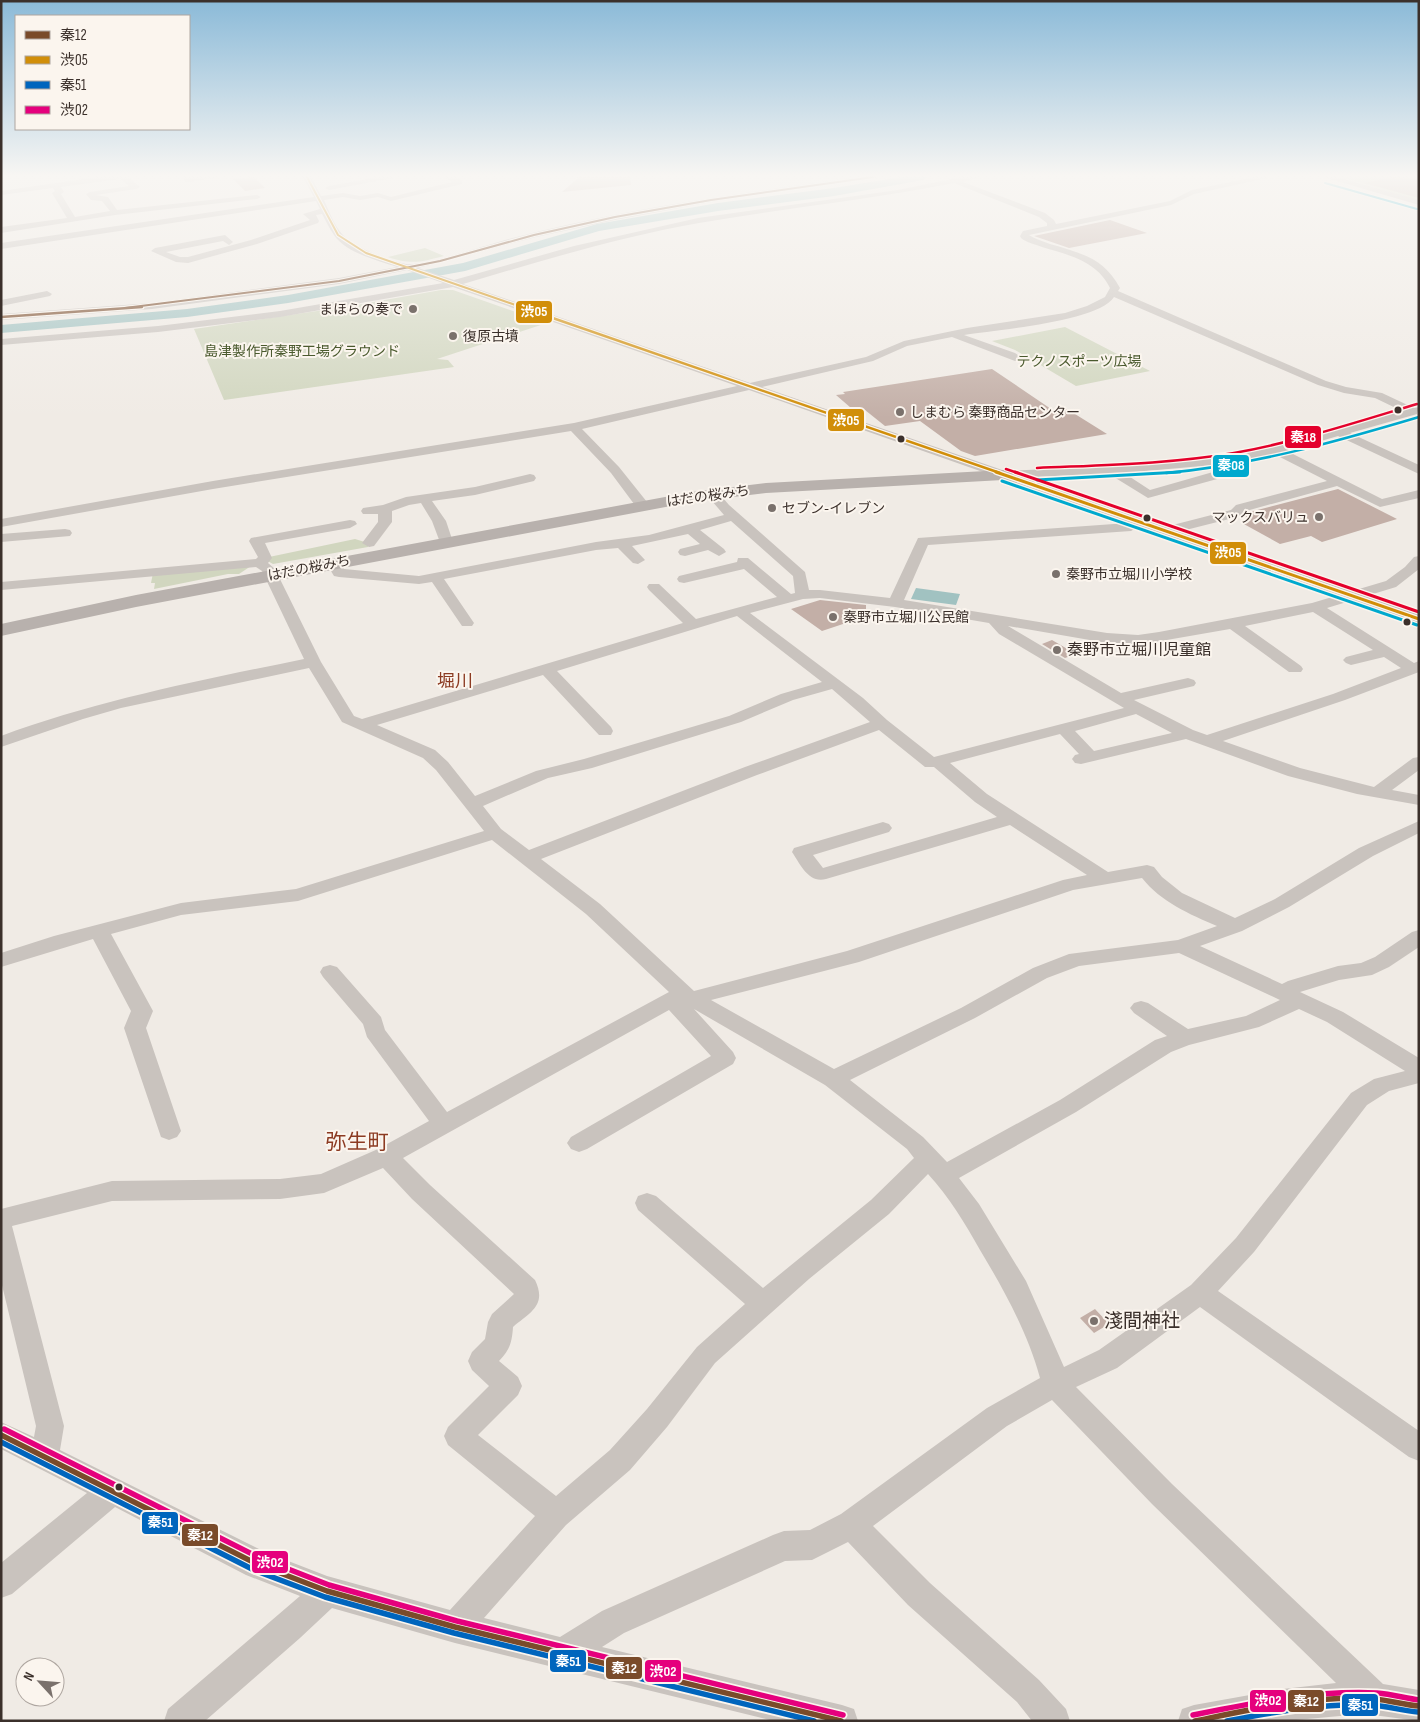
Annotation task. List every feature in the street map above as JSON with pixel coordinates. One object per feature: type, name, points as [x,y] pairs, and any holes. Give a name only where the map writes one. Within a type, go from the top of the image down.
[{"type":"main road","name":"はだの桜みち","points":[[1,630],[265,569],[333,564],[642,505],[712,494],[766,488],[1004,475]]},
{"type":"main road","points":[[1004,475],[1419,619]]},
{"type":"street","points":[[377,257],[1004,475]]},
{"type":"street","points":[[1,317],[107,310],[211,299],[339,281],[408,269],[452,257]]},
{"type":"street","points":[[1,342],[208,324],[280,314],[447,282],[541,257]]},
{"type":"street","points":[[1,523],[223,483],[574,426],[869,359],[904,344],[1074,315],[1099,306],[1114,293],[1115,286],[1113,280],[1096,265],[1077,257]]},
{"type":"street","points":[[1114,293],[1322,383],[1344,390],[1378,395],[1416,411]]},
{"type":"street","points":[[1,302],[47,294]]},
{"type":"street","points":[[954,334],[973,343],[1006,352],[1019,359]]},
{"type":"street","name":"はだの桜みち","points":[[1004,475],[1112,470],[1227,460],[1276,450],[1416,411]]},
{"type":"street","points":[[574,426],[615,470],[642,505]]},
{"type":"street","points":[[1340,433],[1419,470]]},
{"type":"street","points":[[1276,450],[1380,503],[1419,494]]},
{"type":"street","points":[[1112,470],[1148,494],[1235,470],[1227,460]]},
{"type":"street","points":[[368,511],[385,509],[406,501],[475,491],[530,478]]},
{"type":"street","points":[[1166,531],[1236,513],[1241,508],[1338,482]]},
{"type":"street","points":[[712,494],[724,508],[800,575],[803,594]]},
{"type":"street","points":[[424,498],[439,521],[446,542]]},
{"type":"street","points":[[370,543],[385,522],[385,509]]},
{"type":"street","points":[[333,564],[339,572],[419,580],[436,578],[596,546],[623,545],[735,516]]},
{"type":"street","points":[[895,603],[923,541],[1131,527],[1140,522]]},
{"type":"street","points":[[350,524],[256,541],[262,547],[265,569],[313,662],[348,719],[429,754],[442,766],[495,833],[593,909],[684,998],[726,1058],[579,1142]]},
{"type":"street","points":[[685,552],[715,548],[689,528]]},
{"type":"street","points":[[1,538],[65,533]]},
{"type":"street","points":[[623,545],[638,560]]},
{"type":"street","points":[[684,579],[702,578],[745,562],[787,598]]},
{"type":"street","points":[[360,725],[739,611],[803,594],[820,594],[895,603],[996,621],[1126,640],[1159,637],[1233,624],[1316,606],[1391,584],[1416,568]]},
{"type":"street","points":[[1,586],[41,581],[265,569]]},
{"type":"street","points":[[436,578],[467,623]]},
{"type":"street","points":[[654,587],[694,625]]},
{"type":"street","points":[[1316,606],[1386,652],[1416,667]]},
{"type":"street","points":[[739,611],[857,701],[882,724],[931,763],[1138,709]]},
{"type":"street","points":[[996,621],[1004,631],[1138,709],[1187,734],[1294,772],[1377,793],[1418,800]]},
{"type":"street","points":[[1233,624],[1294,669]]},
{"type":"street","points":[[1351,660],[1386,652]]},
{"type":"street","points":[[1,742],[51,724],[132,701],[313,662]]},
{"type":"street","points":[[1206,742],[1339,697],[1416,667]]},
{"type":"street","points":[[546,669],[605,731]]},
{"type":"street","points":[[1119,698],[1188,683]]},
{"type":"street","points":[[472,804],[547,773],[572,765],[586,764],[691,733],[735,719],[787,697],[833,684]]},
{"type":"street","points":[[526,858],[750,771],[882,724]]},
{"type":"street","points":[[1063,728],[1086,758],[1187,734]]},
{"type":"street","points":[[938,762],[981,798],[1103,877]]},
{"type":"street","points":[[1377,793],[1419,762]]},
{"type":"street","points":[[883,828],[801,852],[819,876],[1012,818]]},
{"type":"street","points":[[833,1079],[968,1013],[1049,970],[1076,959],[1181,946],[1235,926],[1282,903],[1366,852],[1419,826]]},
{"type":"street","points":[[1,960],[99,931],[181,910],[298,895],[495,833]]},
{"type":"street","points":[[1,1219],[112,1191],[280,1189],[324,1183],[386,1156],[684,998],[700,996],[852,956],[1041,892],[1103,877],[1147,871],[1151,877],[1181,901],[1235,926]]},
{"type":"street","points":[[99,931],[142,1011],[135,1028],[168,1131]]},
{"type":"street","points":[[455,1627],[556,1515],[620,1460],[657,1418],[706,1355],[800,1271],[880,1207],[937,1166],[1068,1106],[1163,1046],[1185,1038],[1243,1024],[1291,997],[1295,986],[1338,973],[1365,970],[1382,962],[1419,937]]},
{"type":"street","points":[[563,1653],[613,1622],[784,1546],[812,1545],[851,1524],[997,1417],[1055,1384],[1108,1359],[1200,1293],[1245,1245],[1359,1098],[1382,1085],[1419,1074],[1412,1064],[1335,1017],[1181,946]]},
{"type":"street","points":[[330,972],[373,1022],[375,1032],[444,1124]]},
{"type":"street","points":[[684,998],[833,1079],[915,1143],[937,1166],[970,1212],[1017,1289],[1049,1362],[1055,1384],[1155,1487],[1402,1708]]},
{"type":"street","points":[[1141,1008],[1185,1038]]},
{"type":"street","points":[[386,1156],[421,1192],[526,1288],[528,1298],[501,1322],[498,1344],[481,1360],[508,1386],[458,1436],[556,1515]]},
{"type":"street","points":[[647,1203],[763,1304]]},
{"type":"street","points":[[1,1229],[50,1426],[45,1456]]},
{"type":"street","points":[[1200,1293],[1419,1448]]},
{"type":"street","points":[[1,1434],[257,1564],[327,1591],[455,1627],[842,1721]]},
{"type":"street","points":[[1,1583],[112,1492]]},
{"type":"street","points":[[851,1524],[919,1594],[1028,1690],[1054,1721]]},
{"type":"street","points":[[180,1721],[289,1627],[327,1591]]},
{"type":"street","points":[[1194,1721],[1286,1703],[1402,1708]]},
{"type":"green space","points":[[389,257],[439,257],[416,262]]},
{"type":"green space","name":"島津製作所秦野工場グラウンド","points":[[441,290],[453,290],[547,323],[437,359],[448,360],[454,367],[224,400],[194,329],[351,306]]},
{"type":"green space","name":"テクノスポーツ広場","points":[[1065,327],[1150,371],[1076,386],[1015,350],[992,341]]},
{"type":"green space","points":[[355,539],[368,543],[368,547],[273,564],[266,560],[269,557]]},
{"type":"green space","points":[[251,566],[239,574],[228,574],[154,589],[155,583],[151,583],[153,573]]},
{"type":"water","points":[[916,588],[960,594],[956,605],[911,599]]},
{"type":"building","name":"しまむら 秦野商品センター","points":[[992,369],[1054,411],[1067,409],[1107,434],[975,456],[961,451],[920,421],[885,426],[865,410],[860,411],[851,408],[836,395],[845,394],[843,392]]},
{"type":"building","name":"マックスバリュ","points":[[1338,489],[1397,519],[1322,542],[1311,536],[1280,544],[1242,523],[1251,520],[1244,516],[1246,513]]},
{"type":"building","name":"秦野市立堀川公民館","points":[[820,600],[866,605],[866,609],[873,614],[822,631],[791,609]]},
{"type":"building","points":[[1052,640],[1076,654],[1065,658],[1042,644]]},
{"type":"building","name":"淺間神社","points":[[1095,1309],[1109,1324],[1094,1333],[1080,1318]]},
{"type":"waterway","points":[[1,329],[187,313],[288,299],[465,267],[498,257]]},
{"type":"transit line","name":"渋05","points":[[379,257],[1419,619]]},
{"type":"transit line","name":"秦12","points":[[1,317],[152,306],[339,281],[453,257]]},
{"type":"transit line","name":"秦18","points":[[1037,468],[1160,462],[1234,453],[1349,425],[1417,404]]},
{"type":"transit line","name":"秦08","points":[[1037,480],[1161,474],[1235,465],[1304,450],[1419,417]]},
{"type":"transit line","name":"秦18","points":[[1006,469],[1419,612]]},
{"type":"transit line","name":"秦08","points":[[1002,481],[1417,625]]},
{"type":"transit line","name":"渋02","points":[[4,1429],[260,1558],[329,1585],[457,1621],[843,1715]]},
{"type":"transit line","name":"秦12","points":[[1,1435],[257,1564],[327,1591],[455,1627],[841,1721]]},
{"type":"transit line","name":"秦51","points":[[1,1442],[254,1570],[325,1597],[454,1633],[814,1721]]},
{"type":"transit line","name":"渋02","points":[[1193,1715],[1282,1698],[1327,1693],[1379,1693],[1419,1700]]},
{"type":"transit line","name":"秦12","points":[[1195,1721],[1261,1708],[1328,1699],[1373,1699],[1419,1706]]},
{"type":"transit line","name":"秦51","points":[[1227,1721],[1281,1711],[1336,1705],[1373,1705],[1418,1712]]},
{"type":"place","name":"まほらの奏で","points":[[413,309]]},
{"type":"place","name":"復原古墳","points":[[453,336]]},
{"type":"place","name":"しまむら 秦野商品センター","points":[[900,412]]},
{"type":"place","name":"セブン-イレブン","points":[[772,508]]},
{"type":"place","name":"マックスバリュ","points":[[1319,517]]},
{"type":"place","name":"秦野市立堀川小学校","points":[[1056,574]]},
{"type":"place","name":"秦野市立堀川公民館","points":[[833,617]]},
{"type":"place","name":"秦野市立堀川児童館","points":[[1057,650]]},
{"type":"place","name":"淺間神社","points":[[1094,1321]]},
{"type":"district","name":"堀川","points":[[455,681]]},
{"type":"district","name":"弥生町","points":[[357,1142]]}]
